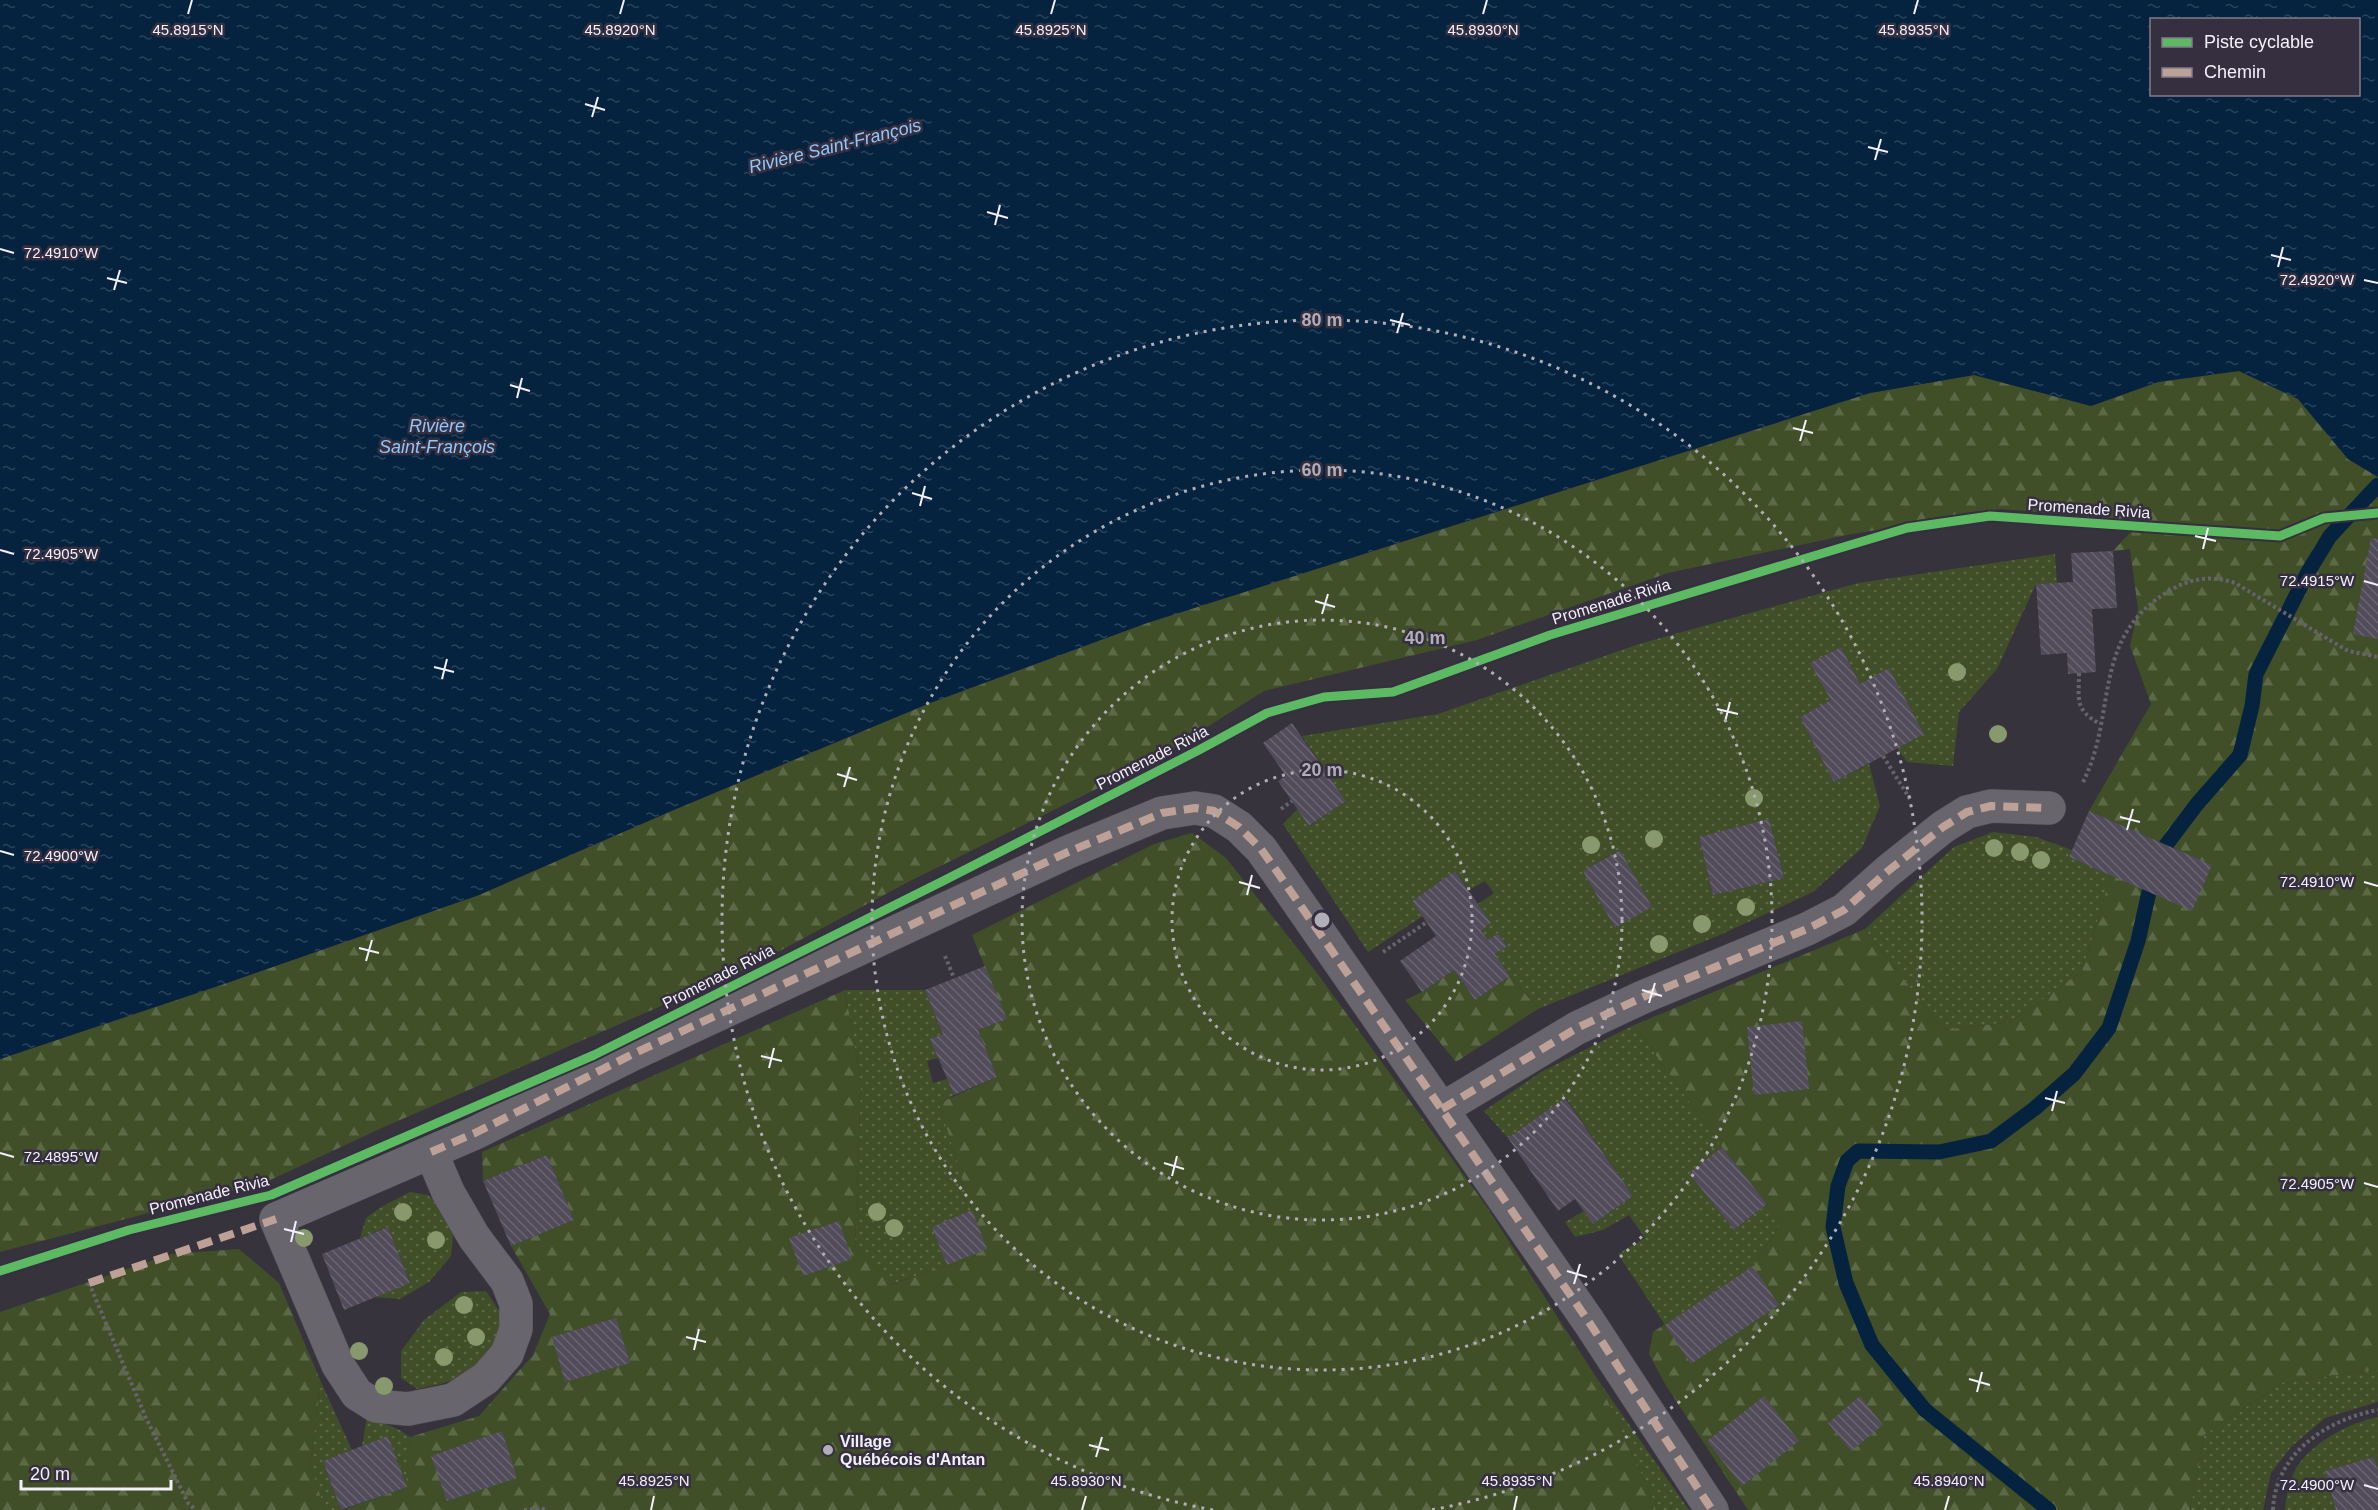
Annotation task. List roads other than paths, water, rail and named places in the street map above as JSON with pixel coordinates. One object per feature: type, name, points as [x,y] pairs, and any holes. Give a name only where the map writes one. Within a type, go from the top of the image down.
[{"type":"street","points":[[1442,1109],[1577,1028],[1643,997],[1807,929],[1844,910],[1943,827],[1967,812],[1990,806],[2049,808]]},
{"type":"street","points":[[431,1152],[448,1192],[474,1237],[507,1281],[516,1304],[516,1329],[507,1354],[486,1378],[453,1400],[408,1409],[376,1406],[357,1394],[338,1365],[276,1219],[431,1152],[475,1133],[645,1048],[1068,852],[1162,813],[1195,808],[1214,811],[1239,827],[1272,865],[1589,1322],[1712,1510]]},
{"type":"water","name":"Rivière Saint-François","points":[[0,0],[2378,0],[2378,477],[2348,459],[2298,399],[2239,371],[2158,382],[2091,406],[1974,375],[1870,393],[1147,623],[930,703],[669,812],[479,895],[0,1059]]},
{"type":"waterway","points":[[2166,845],[2197,804],[2240,755],[2252,706],[2256,674],[2308,572],[2330,536],[2378,485]]},
{"type":"waterway","points":[[2049,1510],[1925,1410],[1872,1345],[1846,1283],[1833,1227],[1838,1186],[1847,1161],[1858,1151],[1939,1152],[1991,1141],[2034,1109],[2074,1074],[2109,1028],[2138,941],[2149,892]]},
{"type":"place","name":"Village Québécois d'Antan","points":[[828,1450]]}]
